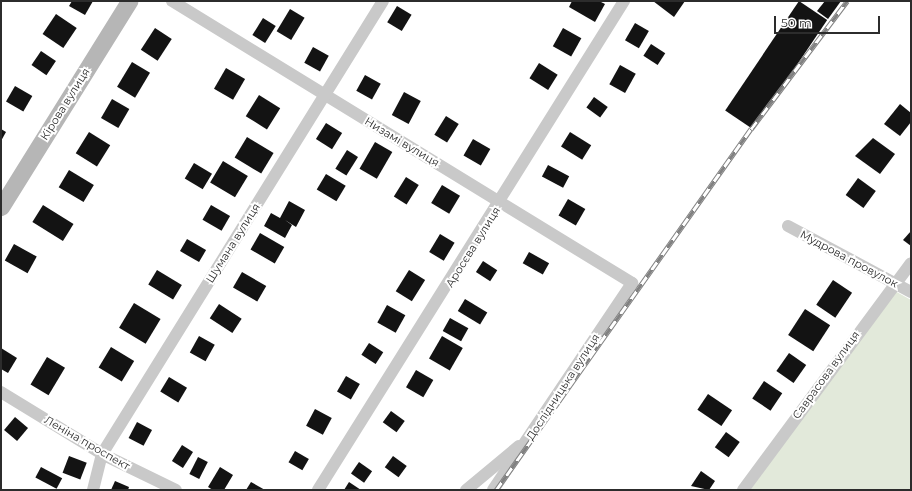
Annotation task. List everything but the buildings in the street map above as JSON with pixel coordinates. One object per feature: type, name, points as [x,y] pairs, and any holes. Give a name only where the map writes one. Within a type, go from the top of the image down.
[{"type":"main road","name":"Кірова вулиця","points":[[1,207],[129,1]]},
{"type":"street","name":"Низамі вулиця","points":[[172,1],[632,283]]},
{"type":"street","name":"Шумана вулиця","points":[[93,490],[102,454],[383,1]]},
{"type":"street","name":"Аросєва вулиця","points":[[318,490],[501,202],[624,1]]},
{"type":"street","name":"Мудрова провулок","points":[[788,226],[911,292]]},
{"type":"street","name":"Саврасова вулиця","points":[[743,490],[893,282],[911,262]]},
{"type":"street","name":"Дослідницька вулиця","points":[[493,490],[632,283]]},
{"type":"street","name":"Леніна проспект","points":[[1,392],[102,454],[176,490]]},
{"type":"street","points":[[466,490],[530,436]]},
{"type":"green space","points":[[895,291],[911,300],[911,490],[750,490]]},
{"type":"railway","points":[[496,490],[751,129],[847,1]]}]
